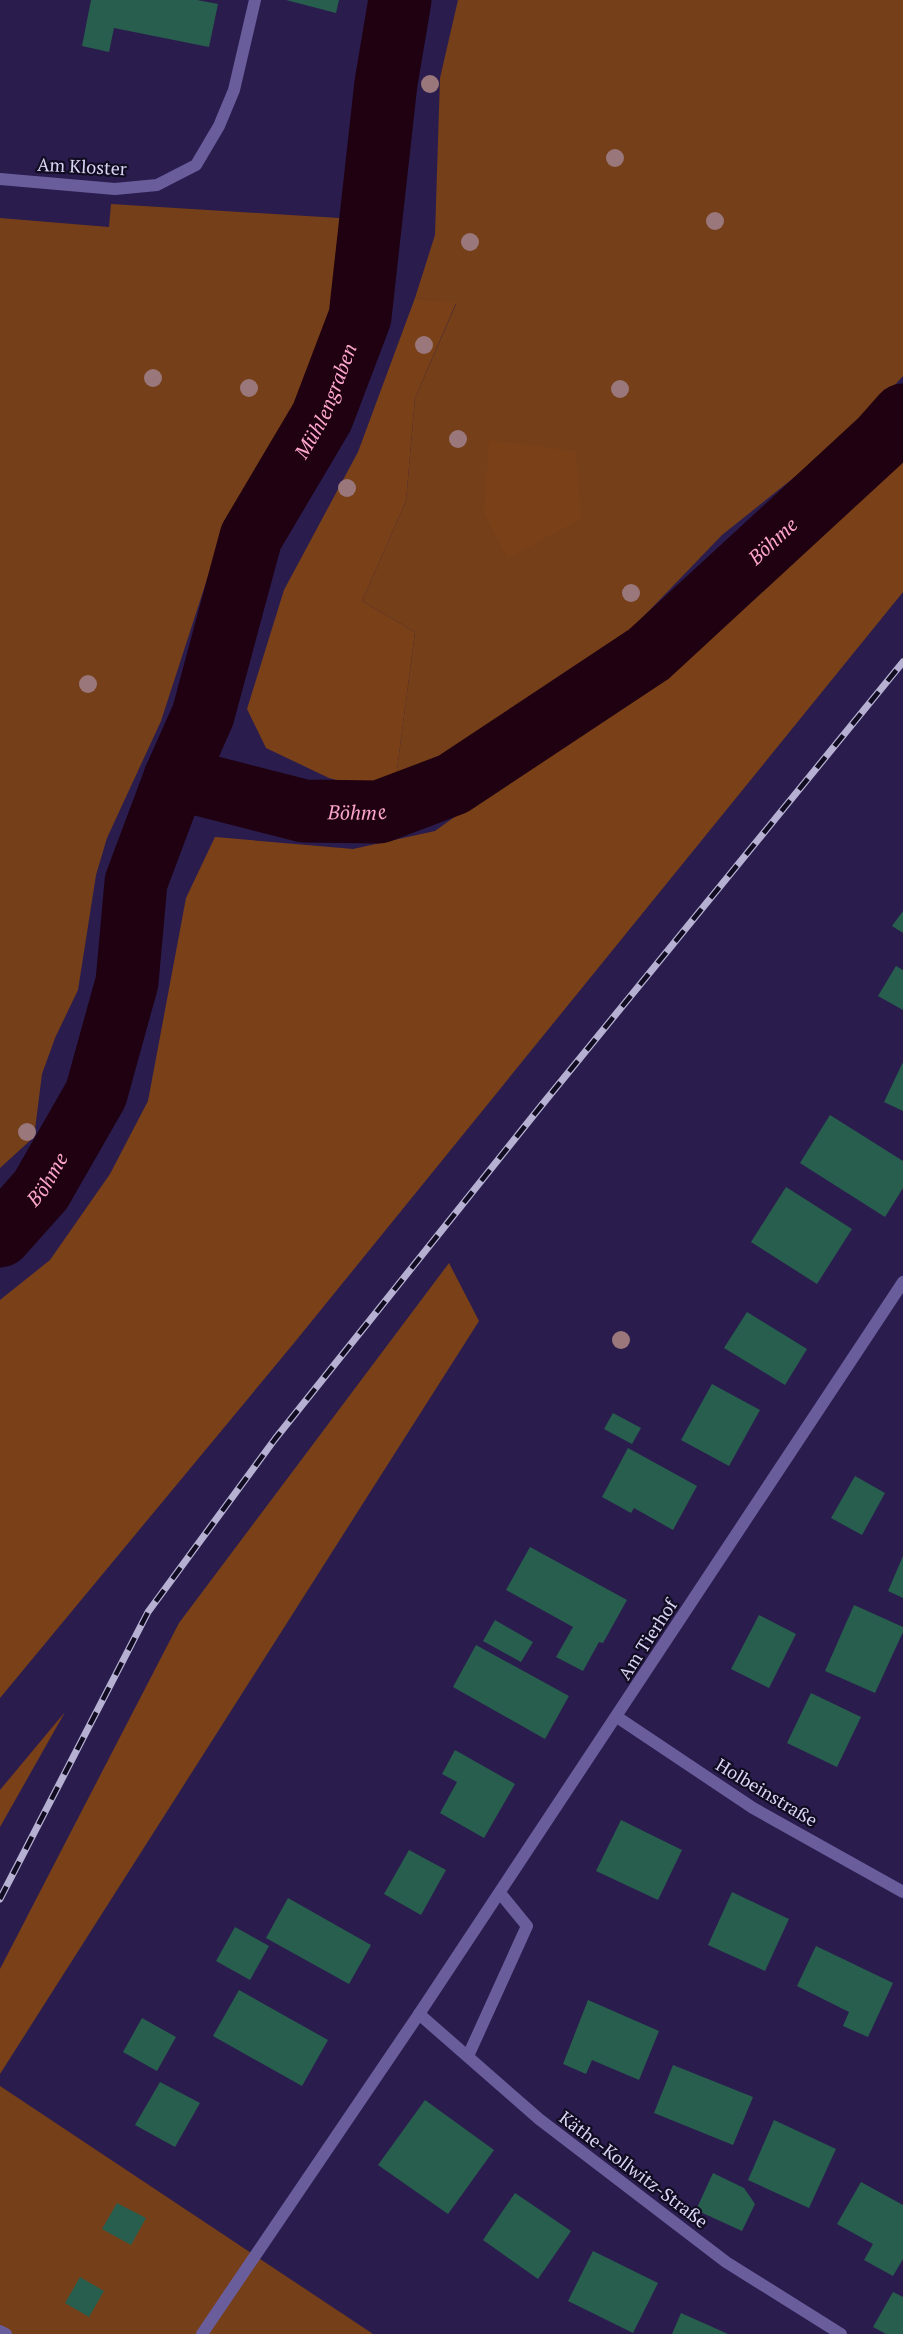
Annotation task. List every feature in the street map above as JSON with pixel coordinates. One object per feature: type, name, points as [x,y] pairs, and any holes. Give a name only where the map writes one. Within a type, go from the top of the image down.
[{"type":"street","name":"Am Kloster","points":[[0,179],[114,189],[157,184],[195,165],[219,126],[234,90],[255,0]]},
{"type":"street","name":"Am Tierhof","points":[[202,2334],[500,1893],[903,1282]]},
{"type":"street","name":"Holbeinstraße","points":[[617,1717],[753,1808],[903,1892]]},
{"type":"street","points":[[468,2056],[528,1926],[500,1893]]},
{"type":"street","name":"Käthe-Kollwitz-Straße","points":[[419,2014],[539,2119],[726,2262],[841,2334]]},
{"type":"street","points":[[0,2331],[6,2334]]},
{"type":"shaded area","points":[[458,0],[903,0],[903,376],[856,428],[722,535],[621,640],[439,763],[395,785],[415,632],[362,601],[406,501],[415,398],[456,304],[415,298],[435,235],[440,78]]},
{"type":"shaded area","points":[[111,204],[355,219],[333,320],[303,411],[224,527],[161,721],[107,838],[96,875],[78,990],[55,1038],[42,1074],[34,1137],[0,1168],[0,218],[109,227]]},
{"type":"shaded area","points":[[415,298],[456,303],[415,398],[406,501],[362,601],[415,632],[395,785],[381,792],[329,778],[266,748],[247,709],[284,590],[358,452]]},
{"type":"shaded area","points":[[489,440],[576,451],[581,519],[508,558],[484,514]]},
{"type":"shaded area","points":[[903,443],[903,592],[294,1343],[0,1698],[0,1300],[50,1260],[110,1174],[148,1101],[186,898],[215,837],[353,849],[435,831],[658,671]]},
{"type":"shaded area","points":[[449,1263],[479,1321],[0,2074],[0,1969],[179,1623]]},
{"type":"shaded area","points":[[65,1712],[0,1827],[0,1790]]},
{"type":"shaded area","points":[[0,2086],[373,2334],[0,2334]]},
{"type":"building","points":[[91,0],[197,0],[218,4],[209,47],[114,28],[109,52],[82,46]]},
{"type":"building","points":[[286,0],[339,0],[336,13]]},
{"type":"building","points":[[903,911],[903,933],[892,926]]},
{"type":"building","points":[[896,966],[903,970],[903,1010],[878,996]]},
{"type":"building","points":[[903,1062],[903,1111],[884,1102]]},
{"type":"building","points":[[830,1115],[903,1161],[903,1188],[885,1217],[800,1163]]},
{"type":"building","points":[[786,1187],[852,1229],[817,1284],[751,1242]]},
{"type":"building","points":[[747,1312],[807,1349],[785,1385],[724,1348]]},
{"type":"building","points":[[712,1384],[760,1410],[729,1466],[681,1440]]},
{"type":"building","points":[[613,1413],[641,1428],[632,1444],[604,1429]]},
{"type":"building","points":[[628,1448],[697,1486],[673,1530],[634,1508],[631,1513],[602,1497]]},
{"type":"building","points":[[855,1476],[885,1493],[862,1535],[831,1518]]},
{"type":"building","points":[[530,1547],[627,1600],[603,1643],[599,1642],[583,1671],[556,1657],[573,1627],[506,1590]]},
{"type":"building","points":[[903,1556],[903,1598],[888,1591]]},
{"type":"building","points":[[854,1605],[903,1627],[903,1632],[875,1693],[825,1671]]},
{"type":"building","points":[[759,1615],[796,1634],[769,1688],[731,1669]]},
{"type":"building","points":[[495,1620],[533,1642],[521,1662],[483,1641]]},
{"type":"building","points":[[476,1645],[569,1696],[545,1739],[453,1687]]},
{"type":"building","points":[[811,1693],[861,1717],[837,1767],[787,1743]]},
{"type":"building","points":[[455,1750],[515,1784],[484,1838],[440,1813],[457,1782],[442,1774]]},
{"type":"building","points":[[621,1820],[682,1850],[658,1900],[596,1871]]},
{"type":"building","points":[[409,1850],[446,1870],[421,1915],[384,1894]]},
{"type":"building","points":[[732,1892],[789,1919],[765,1971],[708,1945]]},
{"type":"building","points":[[288,1898],[371,1945],[349,1984],[266,1938]]},
{"type":"building","points":[[235,1927],[269,1946],[250,1980],[216,1961]]},
{"type":"building","points":[[816,1946],[893,1983],[868,2037],[843,2026],[849,2012],[797,1986]]},
{"type":"building","points":[[239,1990],[328,2040],[302,2086],[213,2036]]},
{"type":"building","points":[[588,2000],[659,2031],[639,2080],[592,2060],[586,2074],[563,2064]]},
{"type":"building","points":[[142,2018],[176,2037],[157,2071],[123,2052]]},
{"type":"building","points":[[673,2065],[753,2097],[733,2145],[654,2113]]},
{"type":"building","points":[[160,2082],[200,2103],[175,2147],[135,2125]]},
{"type":"building","points":[[425,2100],[494,2150],[448,2214],[378,2165]]},
{"type":"building","points":[[774,2120],[836,2149],[809,2208],[748,2180]]},
{"type":"building","points":[[713,2173],[744,2188],[755,2204],[742,2231],[696,2210]]},
{"type":"building","points":[[861,2182],[903,2205],[903,2259],[893,2276],[864,2260],[873,2244],[837,2224]]},
{"type":"building","points":[[515,2193],[571,2231],[538,2279],[483,2240]]},
{"type":"building","points":[[117,2203],[146,2218],[131,2245],[102,2229]]},
{"type":"building","points":[[593,2251],[658,2283],[633,2333],[568,2301]]},
{"type":"building","points":[[80,2277],[104,2291],[89,2317],[65,2303]]},
{"type":"building","points":[[893,2292],[903,2297],[903,2334],[886,2334],[873,2327]]},
{"type":"building","points":[[681,2313],[728,2334],[672,2334]]},
{"type":"waterway","name":"Mühlengraben","points":[[0,1236],[41,1190],[96,1094],[127,982],[136,882],[175,778],[203,715],[251,537],[322,417],[360,317],[386,83],[400,0]]},
{"type":"waterway","name":"Böhme","points":[[175,778],[304,811],[379,812],[453,784],[649,654],[880,441],[903,415]]},
{"type":"railway","points":[[0,1899],[148,1612],[275,1439],[541,1106],[903,662]]}]
